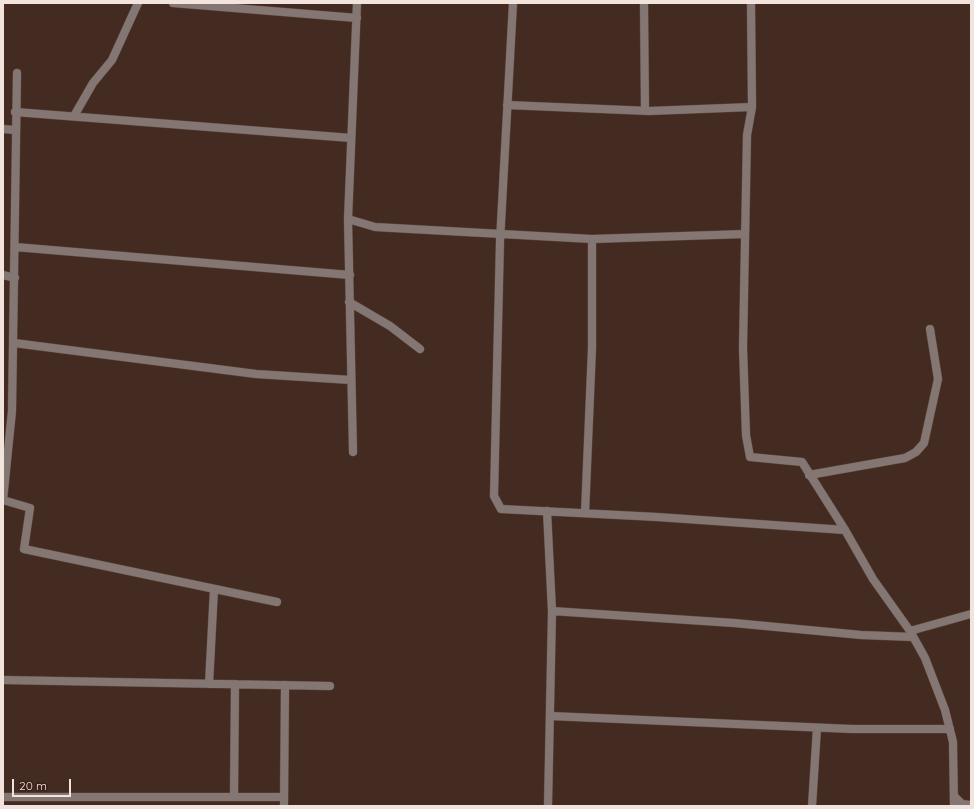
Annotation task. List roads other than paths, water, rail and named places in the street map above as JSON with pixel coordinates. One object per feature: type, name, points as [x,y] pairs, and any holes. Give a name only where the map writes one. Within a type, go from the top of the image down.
[{"type":"street","points":[[74,116],[93,83],[112,60],[138,3]]},
{"type":"street","points":[[173,3],[357,18]]},
{"type":"street","points":[[353,452],[351,380],[352,328],[349,302],[350,275],[348,218],[357,3]]},
{"type":"street","points":[[513,3],[500,233],[494,496],[501,509],[845,530]]},
{"type":"street","points":[[644,3],[645,110]]},
{"type":"street","points":[[751,3],[752,107],[746,135],[743,348],[746,436],[750,457],[802,462],[809,476],[845,530],[873,579],[911,634],[925,658],[945,710],[953,742],[955,802],[971,805]]},
{"type":"street","points":[[17,74],[16,247],[12,411],[3,500],[30,508],[24,549],[277,602]]},
{"type":"street","points":[[507,105],[645,110],[752,107]]},
{"type":"street","points":[[16,112],[351,138]]},
{"type":"street","points":[[3,129],[16,130]]},
{"type":"street","points":[[348,218],[374,227],[592,239],[745,234]]},
{"type":"street","points":[[585,513],[592,348],[592,239]]},
{"type":"street","points":[[16,247],[350,275]]},
{"type":"street","points":[[3,276],[15,278]]},
{"type":"street","points":[[349,302],[390,326],[420,349]]},
{"type":"street","points":[[809,476],[905,458],[916,452],[924,443],[938,379],[930,329]]},
{"type":"street","points":[[14,343],[256,374],[351,380]]},
{"type":"street","points":[[546,511],[552,611],[548,806]]},
{"type":"street","points":[[209,684],[214,589]]},
{"type":"street","points":[[552,611],[734,623],[861,635],[911,634],[971,614]]},
{"type":"street","points":[[3,680],[330,686]]},
{"type":"street","points":[[234,798],[235,684]]},
{"type":"street","points":[[3,797],[234,798],[284,802],[285,685]]},
{"type":"street","points":[[550,716],[817,728],[950,728]]},
{"type":"street","points":[[812,806],[817,728]]}]
